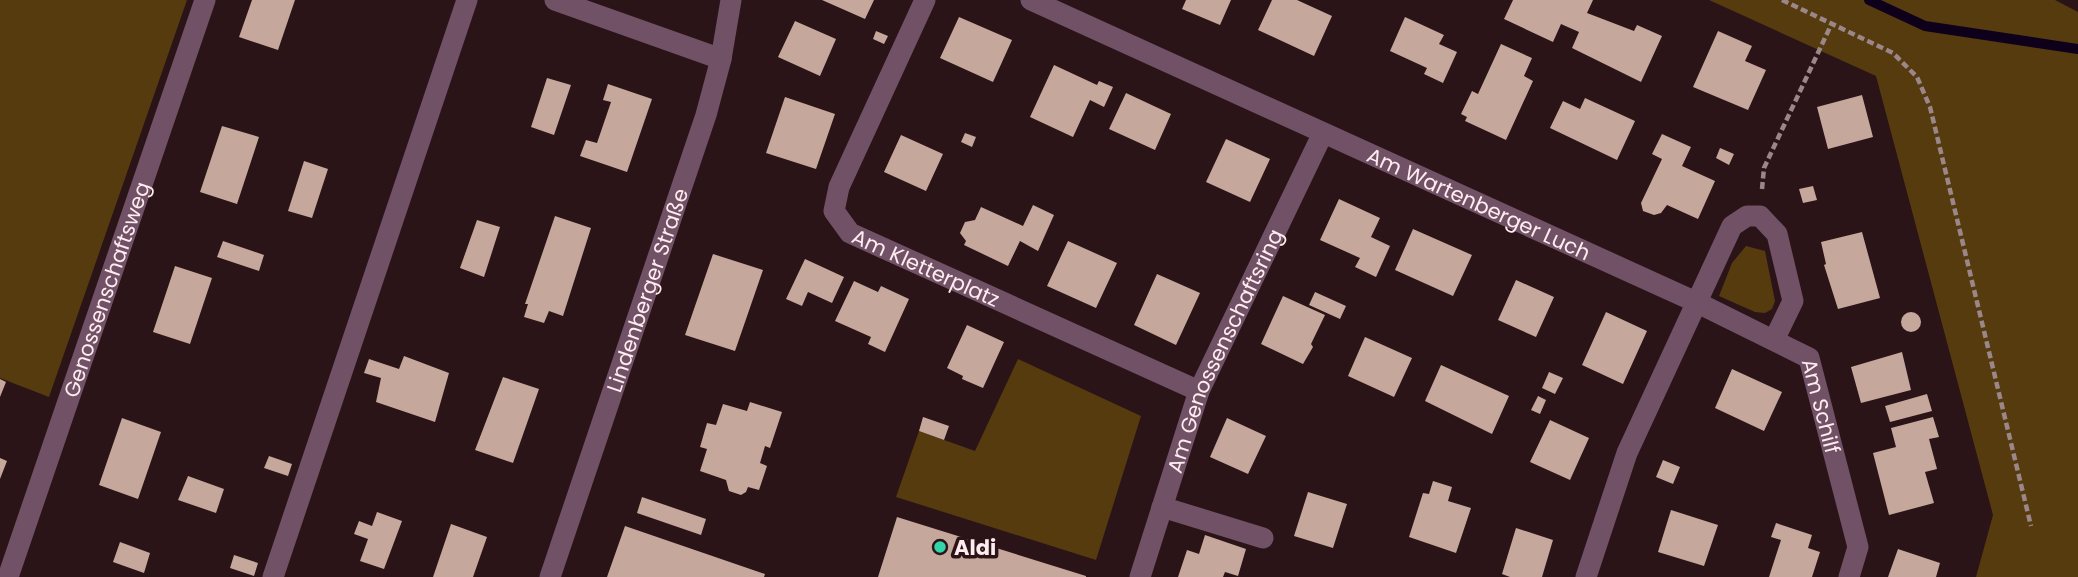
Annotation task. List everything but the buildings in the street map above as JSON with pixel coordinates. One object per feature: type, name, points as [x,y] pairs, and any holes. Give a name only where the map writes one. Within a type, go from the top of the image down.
[{"type":"street","name":"Genossenschaftsweg","points":[[8,577],[205,0]]},
{"type":"street","points":[[273,577],[467,0]]},
{"type":"street","points":[[555,0],[721,59]]},
{"type":"street","name":"Lindenberger Straße","points":[[550,577],[703,124],[721,59],[730,0]]},
{"type":"street","name":"Am Kletterplatz","points":[[925,0],[839,187],[834,211],[850,233],[1199,391]]},
{"type":"street","name":"Am Wartenberger Luch","points":[[1031,0],[1696,302]]},
{"type":"street","name":"Am Genossenschaftsring","points":[[1140,577],[1199,391],[1322,133]]},
{"type":"street","points":[[1587,577],[1627,453],[1732,226],[1747,216],[1760,216],[1777,234],[1793,301],[1774,340]]},
{"type":"street","name":"Am Schilf","points":[[1696,302],[1809,358],[1858,547],[1849,577]]},
{"type":"street","points":[[1162,507],[1264,537]]},
{"type":"path","points":[[1782,0],[1893,53],[1917,77],[1930,107],[2031,526]]},
{"type":"path","points":[[1760,216],[1764,168],[1832,23]]},
{"type":"shaded area","points":[[0,0],[187,0],[49,397],[0,378]]},
{"type":"shaded area","points":[[1709,0],[2055,0],[2078,12],[2078,577],[1976,577],[1993,515],[1876,76]]},
{"type":"shaded area","points":[[1746,246],[1765,251],[1775,301],[1772,309],[1765,313],[1755,312],[1719,296],[1732,263]]},
{"type":"shaded area","points":[[1018,359],[1141,416],[1096,560],[896,497],[919,431],[975,451]]},
{"type":"waterway","points":[[1869,0],[1925,26],[2078,49]]},
{"type":"place","name":"Aldi","points":[[940,547]]}]
